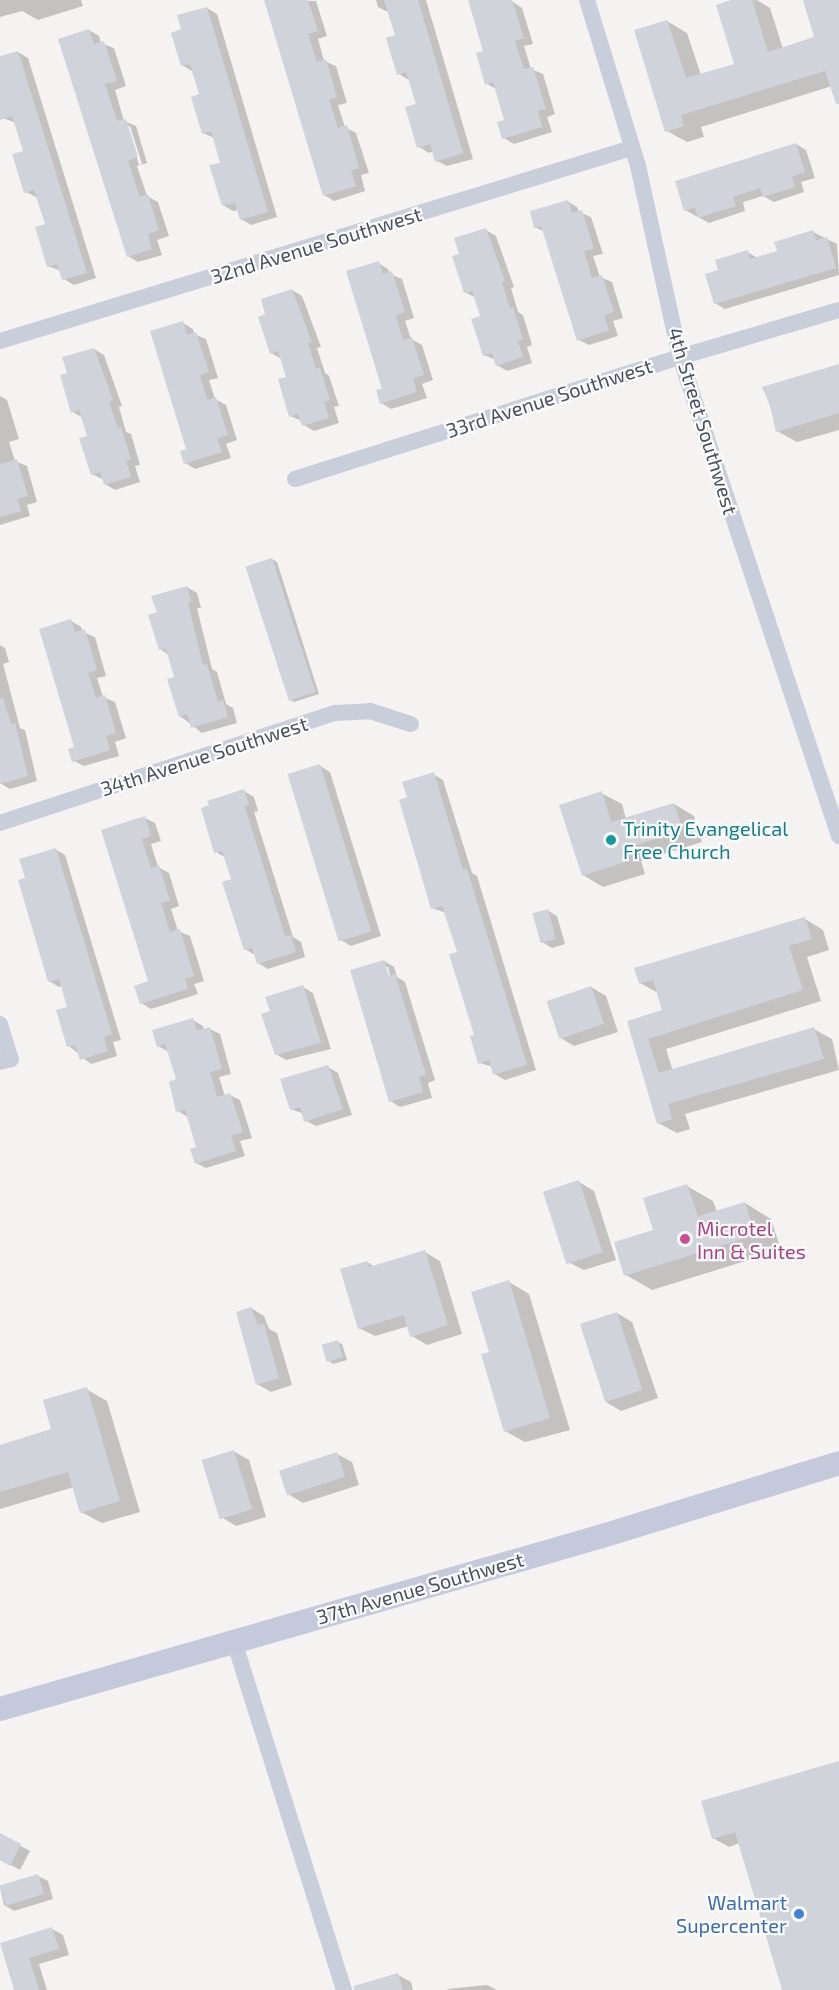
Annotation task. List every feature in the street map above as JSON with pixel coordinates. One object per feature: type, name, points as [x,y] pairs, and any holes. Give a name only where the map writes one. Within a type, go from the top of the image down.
[{"type":"main road","name":"37th Avenue Southwest","points":[[0,1708],[599,1537],[839,1463]]},
{"type":"street","name":"4th Street Southwest","points":[[587,0],[632,148],[680,357],[839,836]]},
{"type":"street","name":"32nd Avenue Southwest","points":[[0,341],[632,148]]},
{"type":"street","name":"33rd Avenue Southwest","points":[[295,479],[680,357],[839,310]]},
{"type":"street","name":"34th Avenue Southwest","points":[[0,823],[335,713],[370,711],[411,724]]},
{"type":"street","points":[[0,1024],[5,1061]]},
{"type":"street","points":[[234,1641],[344,1990]]},
{"type":"building","points":[[264,0],[308,0],[318,31],[308,34],[317,62],[326,59],[337,97],[329,100],[338,128],[347,125],[359,168],[351,170],[356,186],[323,196]]},
{"type":"building","points":[[384,0],[418,0],[463,153],[435,162],[430,144],[417,148],[405,107],[416,104],[406,72],[397,75],[386,38],[395,35]]},
{"type":"building","points":[[468,0],[512,0],[524,38],[515,41],[524,69],[533,67],[546,109],[538,111],[542,127],[502,139],[497,122],[504,120],[493,82],[485,85],[476,53],[483,51]]},
{"type":"building","points":[[731,0],[752,0],[768,52],[814,37],[803,0],[839,0],[839,104],[836,104],[825,71],[681,115],[684,126],[665,132],[634,30],[667,20],[686,78],[734,64],[716,5]]},
{"type":"building","points":[[207,7],[268,212],[240,220],[235,203],[222,206],[209,165],[220,163],[211,131],[202,134],[191,97],[199,94],[190,64],[181,66],[171,33],[181,29],[177,15]]},
{"type":"building","points":[[89,29],[94,44],[104,41],[117,81],[105,84],[117,121],[126,119],[138,157],[128,161],[140,197],[148,194],[159,230],[148,234],[152,249],[127,257],[58,39]]},
{"type":"building","points":[[18,51],[87,273],[62,280],[57,264],[47,267],[35,227],[45,224],[34,190],[24,193],[12,154],[23,151],[12,116],[0,120],[0,56]]},
{"type":"building","points":[[796,143],[805,172],[792,177],[795,187],[763,197],[760,188],[733,197],[736,206],[698,218],[695,208],[684,211],[675,181]]},
{"type":"building","points":[[568,200],[572,213],[582,210],[594,249],[584,251],[592,278],[602,275],[614,312],[604,315],[609,330],[577,341],[541,226],[534,228],[530,211]]},
{"type":"building","points":[[486,228],[505,281],[502,282],[510,309],[513,307],[523,340],[518,341],[523,357],[496,366],[492,353],[483,356],[471,319],[480,316],[472,291],[464,293],[452,256],[459,254],[454,238]]},
{"type":"building","points":[[813,230],[816,240],[827,237],[836,268],[714,304],[705,274],[718,270],[715,260],[748,250],[750,259],[777,251],[774,242]]},
{"type":"building","points":[[379,261],[383,274],[392,271],[405,312],[396,315],[403,340],[412,337],[424,375],[413,378],[417,392],[380,404],[376,390],[382,389],[346,271]]},
{"type":"building","points":[[292,289],[312,342],[308,343],[316,369],[320,368],[330,400],[324,402],[329,418],[302,426],[298,414],[289,417],[278,379],[286,377],[278,351],[270,354],[258,317],[265,314],[261,299]]},
{"type":"building","points":[[183,321],[187,335],[196,332],[209,372],[200,375],[207,400],[216,397],[228,435],[217,438],[222,452],[184,464],[180,451],[186,449],[150,331]]},
{"type":"building","points":[[94,348],[113,400],[109,402],[118,428],[121,427],[131,459],[126,461],[131,477],[104,485],[100,472],[91,475],[79,438],[87,436],[79,410],[71,413],[60,375],[67,373],[62,357]]},
{"type":"building","points":[[839,364],[839,413],[776,432],[770,406],[762,387]]},
{"type":"building","points":[[17,459],[28,496],[17,499],[21,511],[0,517],[0,464]]},
{"type":"building","points":[[272,558],[316,692],[289,701],[245,567]]},
{"type":"building","points":[[187,586],[191,602],[188,603],[203,665],[207,664],[218,702],[223,700],[228,717],[191,728],[187,714],[179,717],[167,679],[174,677],[166,649],[159,650],[148,615],[157,612],[151,596]]},
{"type":"building","points":[[71,619],[75,632],[85,629],[97,670],[88,673],[96,698],[105,695],[116,733],[106,736],[110,750],[72,762],[68,749],[74,747],[39,629]]},
{"type":"building","points":[[0,698],[3,698],[11,724],[15,723],[28,776],[0,784]]},
{"type":"building","points":[[320,764],[371,931],[339,941],[287,774]]},
{"type":"building","points":[[434,772],[463,870],[467,869],[527,1065],[493,1075],[489,1060],[478,1064],[470,1036],[474,1035],[449,954],[457,952],[442,906],[431,909],[399,800],[407,797],[402,782]]},
{"type":"building","points":[[244,789],[249,805],[245,807],[285,936],[291,935],[296,952],[257,964],[252,948],[244,950],[222,882],[231,879],[222,851],[214,853],[201,808],[209,805],[207,801]]},
{"type":"building","name":"Trinity Evangelical Free Church","points":[[602,791],[611,822],[674,803],[683,830],[621,850],[625,862],[582,876],[559,805]]},
{"type":"building","points":[[145,816],[151,836],[142,839],[151,868],[159,865],[170,901],[161,903],[170,932],[180,929],[194,976],[185,979],[188,989],[140,1004],[134,986],[148,981],[101,830]]},
{"type":"building","points":[[56,848],[112,1034],[104,1037],[108,1051],[80,1060],[75,1045],[67,1047],[56,1010],[67,1007],[59,979],[48,982],[18,880],[25,878],[19,859]]},
{"type":"building","points":[[548,909],[556,939],[541,943],[533,913]]},
{"type":"building","points":[[805,917],[812,939],[789,946],[803,990],[648,1039],[659,1073],[814,1027],[824,1059],[668,1104],[672,1119],[657,1124],[627,1021],[662,1010],[653,980],[639,984],[634,968]]},
{"type":"building","points":[[384,960],[389,976],[395,974],[426,1075],[419,1077],[423,1092],[389,1102],[350,970]]},
{"type":"building","points":[[303,985],[321,1043],[275,1055],[261,1014],[270,1011],[265,997]]},
{"type":"building","points":[[591,986],[604,1024],[560,1039],[547,1001]]},
{"type":"building","points":[[193,1018],[197,1031],[210,1027],[222,1069],[210,1072],[217,1097],[230,1093],[243,1132],[231,1136],[236,1151],[195,1164],[190,1149],[196,1147],[185,1110],[176,1112],[169,1082],[176,1079],[165,1044],[157,1047],[152,1030]]},
{"type":"building","points":[[328,1065],[343,1109],[304,1122],[300,1107],[290,1110],[280,1079]]},
{"type":"building","points":[[579,1180],[602,1252],[566,1264],[543,1192]]},
{"type":"building","name":"Microtel Inn & Suites","points":[[687,1184],[698,1216],[745,1202],[755,1235],[624,1276],[614,1242],[653,1230],[643,1198]]},
{"type":"building","points":[[425,1250],[448,1325],[410,1337],[404,1315],[358,1329],[340,1269],[367,1261],[369,1267]]},
{"type":"building","points":[[509,1280],[550,1418],[504,1432],[481,1354],[489,1352],[471,1292]]},
{"type":"building","points":[[251,1307],[258,1325],[264,1324],[279,1378],[256,1385],[236,1312]]},
{"type":"building","points":[[617,1312],[642,1390],[605,1402],[580,1324]]},
{"type":"building","points":[[338,1340],[343,1357],[327,1362],[322,1345]]},
{"type":"building","points":[[87,1387],[120,1501],[80,1513],[68,1472],[0,1492],[0,1445],[51,1429],[43,1400]]},
{"type":"building","points":[[234,1450],[252,1509],[220,1519],[201,1460]]},
{"type":"building","points":[[337,1452],[345,1477],[287,1496],[279,1471]]},
{"type":"building","name":"Walmart Supercenter","points":[[839,1761],[839,1990],[782,1990],[735,1832],[712,1839],[701,1801]]},
{"type":"building","points":[[0,1833],[21,1844],[10,1866],[0,1860]]},
{"type":"building","points":[[38,1874],[44,1894],[6,1906],[0,1886]]},
{"type":"building","points":[[52,1927],[59,1949],[29,1958],[39,1990],[14,1990],[0,1943]]},
{"type":"building","points":[[398,1973],[403,1990],[354,1990],[354,1986]]},
{"type":"place","name":"Trinity Evangelical Free Church","points":[[611,840]]},
{"type":"place","name":"Microtel Inn & Suites","points":[[685,1239]]},
{"type":"place","name":"Walmart Supercenter","points":[[799,1914]]}]
